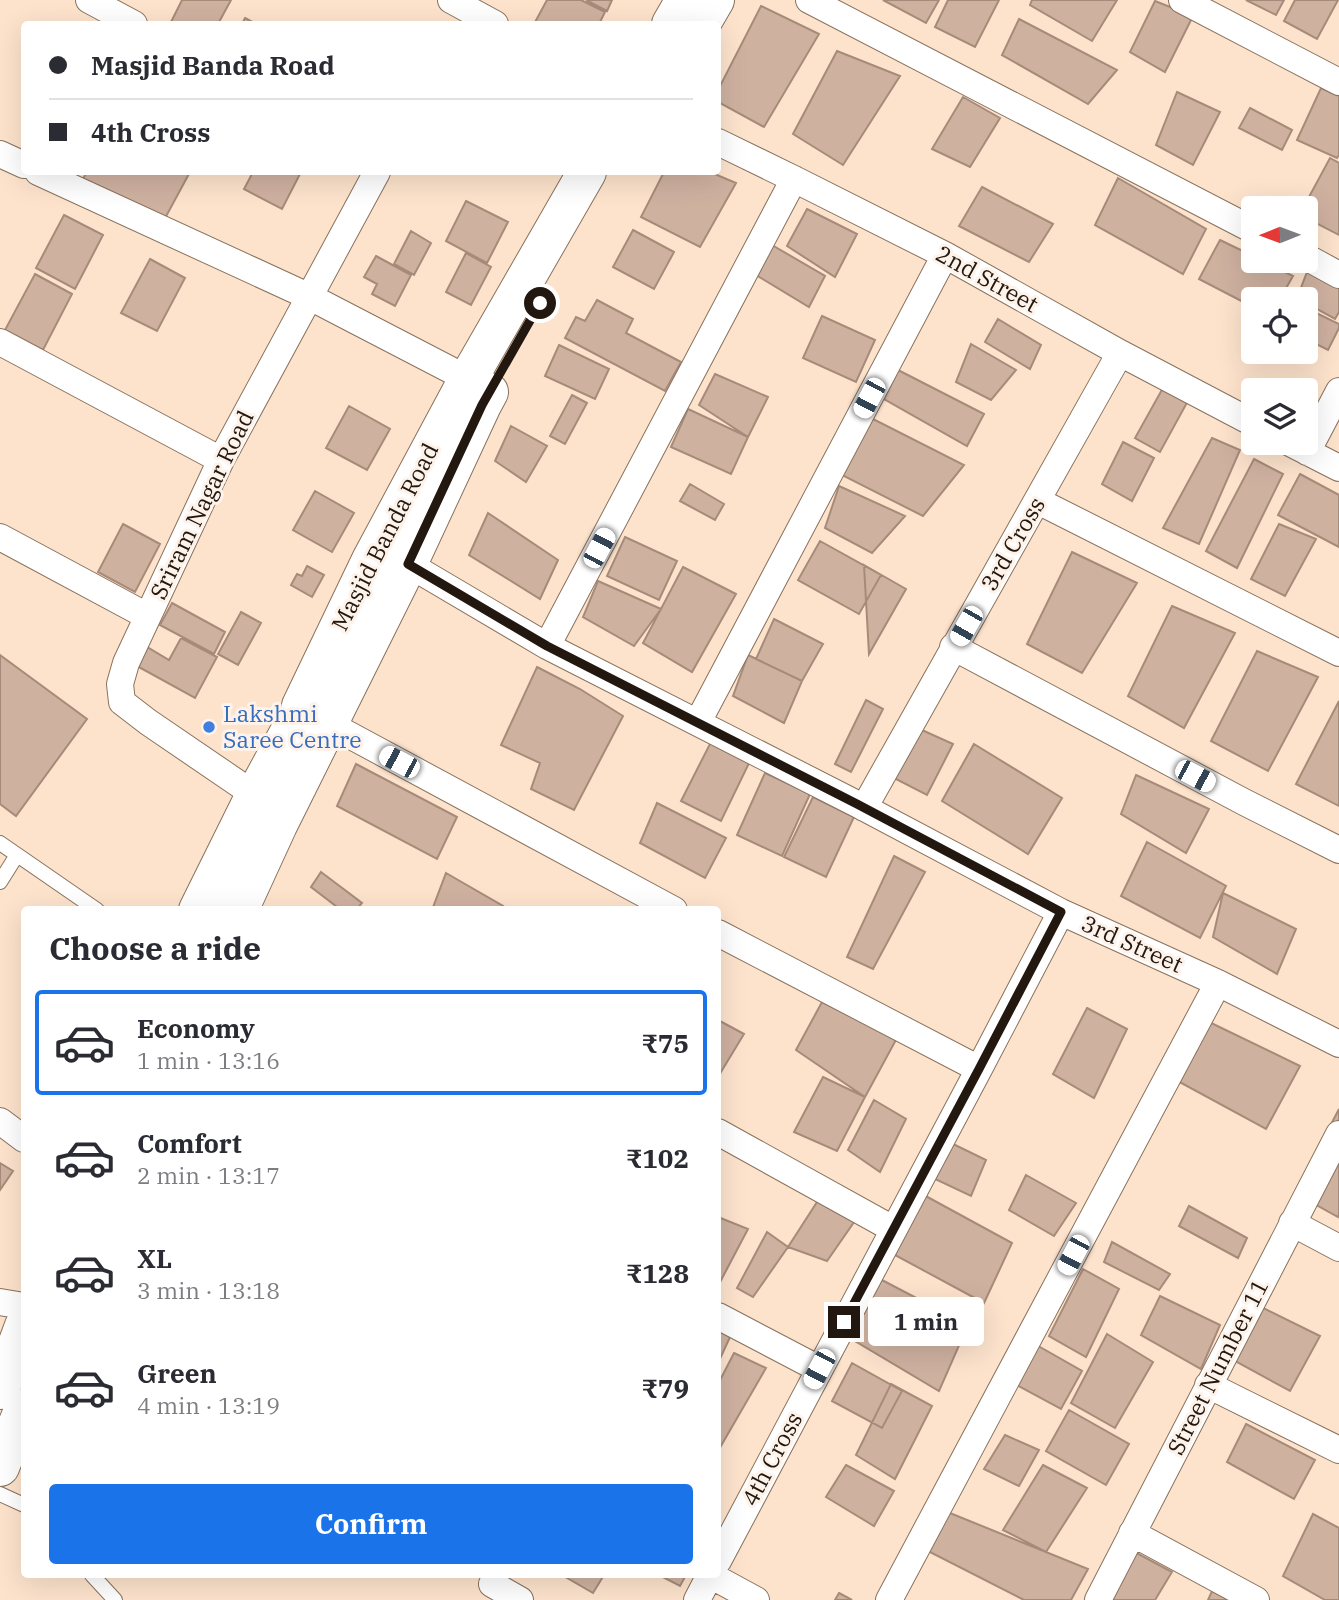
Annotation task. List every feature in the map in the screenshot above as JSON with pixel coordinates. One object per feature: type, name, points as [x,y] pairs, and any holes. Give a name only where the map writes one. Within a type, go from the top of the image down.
[{"type":"main road","points":[[673,21],[685,0]]},
{"type":"main road","points":[[703,21],[715,0]]},
{"type":"main road","name":"Masjid Banda Road","points":[[200,906],[299,714],[371,560],[468,379],[585,175]]},
{"type":"main road","name":"Masjid Banda Road","points":[[241,906],[278,825],[408,564],[482,405],[614,175]]},
{"type":"main road","points":[[0,1390],[21,1334]]},
{"type":"main road","points":[[0,1467],[21,1415]]},
{"type":"street","points":[[89,0],[128,21]]},
{"type":"street","points":[[809,0],[1241,224]]},
{"type":"street","points":[[1182,0],[1339,82]]},
{"type":"street","points":[[458,8],[488,21]]},
{"type":"street","name":"2nd Street","points":[[721,143],[945,255],[1241,417]]},
{"type":"street","points":[[0,154],[21,164]]},
{"type":"street","points":[[45,175],[310,297],[468,379]]},
{"type":"street","name":"Sriram Nagar Road","points":[[256,795],[122,702],[120,684],[125,663],[221,460],[375,175]]},
{"type":"street","points":[[547,646],[794,179]]},
{"type":"street","points":[[698,722],[945,255]]},
{"type":"street","points":[[1318,264],[1339,275]]},
{"type":"street","points":[[0,342],[221,460]]},
{"type":"street","name":"3rd Cross","points":[[864,808],[1120,352]]},
{"type":"street","points":[[1318,420],[1339,391]]},
{"type":"street","points":[[1314,455],[1339,468]]},
{"type":"street","points":[[1038,501],[1339,653]]},
{"type":"street","points":[[0,537],[147,616]]},
{"type":"street","name":"3rd Street","points":[[408,564],[547,646],[1061,912],[1218,983],[1339,1044]]},
{"type":"street","points":[[953,647],[1339,850]]},
{"type":"street","points":[[329,724],[667,906]]},
{"type":"street","name":"4th Cross","points":[[721,1549],[728,1518],[819,1369],[1061,912]]},
{"type":"street","points":[[721,935],[979,1069]]},
{"type":"street","points":[[889,1600],[1218,983]]},
{"type":"street","points":[[0,1121],[21,1137]]},
{"type":"street","points":[[721,1134],[893,1229]]},
{"type":"street","name":"Street Number 11","points":[[1098,1600],[1339,1134]]},
{"type":"street","points":[[1292,1223],[1339,1248]]},
{"type":"street","points":[[0,1302],[21,1306]]},
{"type":"street","points":[[721,1318],[819,1369]]},
{"type":"street","points":[[1208,1385],[1339,1450]]},
{"type":"street","points":[[1132,1533],[1256,1600]]},
{"type":"street","points":[[697,1600],[708,1578]]},
{"type":"street","points":[[716,1578],[757,1600]]},
{"type":"street","points":[[492,1584],[520,1600]]},
{"type":"lane","points":[[0,843],[91,906]]},
{"type":"lane","points":[[0,882],[17,855]]},
{"type":"lane","points":[[0,1494],[21,1504]]},
{"type":"lane","points":[[95,1578],[115,1600]]},
{"type":"building","points":[[182,0],[231,0],[220,21],[172,21]]},
{"type":"building","points":[[547,0],[581,0],[605,12],[600,21],[536,21]]},
{"type":"building","points":[[586,0],[612,0],[607,11]]},
{"type":"building","points":[[883,0],[939,0],[926,23]]},
{"type":"building","points":[[948,0],[999,0],[975,47],[935,27]]},
{"type":"building","points":[[1032,0],[1117,0],[1092,41],[1030,5]]},
{"type":"building","points":[[1246,0],[1284,0],[1276,15]]},
{"type":"building","points":[[1295,0],[1338,0],[1317,39],[1284,21]]},
{"type":"building","points":[[1155,1],[1193,16],[1165,72],[1130,52]]},
{"type":"building","points":[[761,6],[819,34],[764,127],[721,104],[721,84]]},
{"type":"building","points":[[1019,19],[1117,70],[1088,104],[1002,55]]},
{"type":"building","points":[[837,51],[900,76],[843,165],[793,134]]},
{"type":"building","points":[[1321,88],[1339,96],[1337,158],[1297,140]]},
{"type":"building","points":[[1177,92],[1220,112],[1193,165],[1156,145]]},
{"type":"building","points":[[963,97],[1000,118],[970,167],[932,149]]},
{"type":"building","points":[[1250,108],[1292,130],[1282,150],[1239,128]]},
{"type":"building","points":[[1330,158],[1339,163],[1339,235],[1318,224],[1318,196],[1309,196]]},
{"type":"building","points":[[85,175],[188,175],[163,222],[82,180]]},
{"type":"building","points":[[251,175],[299,175],[282,209],[244,189]]},
{"type":"building","points":[[662,175],[717,175],[736,183],[700,247],[641,217]]},
{"type":"building","points":[[1118,178],[1206,229],[1183,274],[1095,225]]},
{"type":"building","points":[[982,187],[1053,224],[1029,262],[959,226]]},
{"type":"building","points":[[466,201],[508,222],[487,263],[446,241]]},
{"type":"building","points":[[807,209],[857,234],[835,277],[787,246]]},
{"type":"building","points":[[64,215],[103,235],[75,289],[36,268]]},
{"type":"building","points":[[633,230],[674,252],[654,289],[613,267]]},
{"type":"building","points":[[411,231],[431,243],[414,275],[394,264]]},
{"type":"building","points":[[1220,240],[1241,250],[1241,273],[1287,273],[1293,276],[1287,287],[1241,287],[1241,301],[1199,279]]},
{"type":"building","points":[[772,245],[825,276],[809,307],[756,275]]},
{"type":"building","points":[[466,253],[491,267],[471,305],[446,292]]},
{"type":"building","points":[[376,256],[411,275],[395,306],[372,294],[377,284],[364,277]]},
{"type":"building","points":[[150,259],[185,278],[157,331],[121,313]]},
{"type":"building","points":[[1318,272],[1339,282],[1339,312],[1335,319],[1318,310],[1318,287],[1301,287],[1307,273]]},
{"type":"building","points":[[35,274],[72,294],[43,350],[5,330]]},
{"type":"building","points":[[597,300],[633,319],[626,333],[681,362],[665,391],[565,338],[576,317],[585,321]]},
{"type":"building","points":[[1318,314],[1339,324],[1328,350],[1318,345]]},
{"type":"building","points":[[822,316],[875,340],[856,382],[803,358]]},
{"type":"building","points":[[998,319],[1041,345],[1030,369],[985,342]]},
{"type":"building","points":[[971,344],[1016,370],[991,400],[956,382]]},
{"type":"building","points":[[559,345],[609,369],[595,399],[545,376]]},
{"type":"building","points":[[898,370],[984,414],[967,446],[884,399]]},
{"type":"building","points":[[715,374],[768,397],[748,437],[699,405]]},
{"type":"building","points":[[1164,386],[1189,399],[1160,452],[1135,438]]},
{"type":"building","points":[[572,395],[587,403],[565,444],[550,436]]},
{"type":"building","points":[[349,406],[390,429],[367,470],[326,448]]},
{"type":"building","points":[[688,409],[748,437],[731,474],[671,447]]},
{"type":"building","points":[[871,418],[964,465],[923,516],[834,471]]},
{"type":"building","points":[[511,426],[547,446],[526,482],[495,461]]},
{"type":"building","points":[[1212,438],[1240,450],[1199,544],[1163,528]]},
{"type":"building","points":[[1123,442],[1154,458],[1132,501],[1102,484]]},
{"type":"building","points":[[1254,459],[1283,474],[1237,568],[1206,551]]},
{"type":"building","points":[[1300,474],[1339,495],[1339,547],[1278,515]]},
{"type":"building","points":[[690,484],[724,504],[715,520],[680,501]]},
{"type":"building","points":[[839,486],[905,516],[872,553],[825,528]]},
{"type":"building","points":[[315,491],[354,513],[332,552],[293,530]]},
{"type":"building","points":[[488,513],[558,560],[540,599],[469,555]]},
{"type":"building","points":[[123,524],[160,544],[135,592],[98,572]]},
{"type":"building","points":[[1279,524],[1316,539],[1285,596],[1251,579]]},
{"type":"building","points":[[625,537],[677,561],[659,600],[607,576]]},
{"type":"building","points":[[820,541],[881,575],[859,614],[798,580]]},
{"type":"building","points":[[1072,552],[1137,583],[1082,673],[1027,644]]},
{"type":"building","points":[[864,565],[906,589],[869,654]]},
{"type":"building","points":[[307,566],[324,575],[312,597],[291,585],[297,574],[302,576]]},
{"type":"building","points":[[683,567],[736,594],[692,672],[643,643]]},
{"type":"building","points":[[598,581],[661,609],[634,646],[583,617]]},
{"type":"building","points":[[172,603],[225,632],[214,654],[160,625]]},
{"type":"building","points":[[1172,606],[1235,633],[1184,728],[1128,696]]},
{"type":"building","points":[[241,612],[261,623],[238,665],[218,654]]},
{"type":"building","points":[[774,619],[823,644],[802,681],[756,659]]},
{"type":"building","points":[[181,638],[217,657],[195,698],[137,666],[147,647],[169,660]]},
{"type":"building","points":[[1257,651],[1318,677],[1268,771],[1211,741]]},
{"type":"building","points":[[0,655],[87,719],[16,816],[0,804]]},
{"type":"building","points":[[748,655],[802,681],[784,723],[733,696]]},
{"type":"building","points":[[537,667],[580,689],[623,716],[574,810],[531,789],[540,763],[501,745]]},
{"type":"building","points":[[866,700],[883,709],[851,772],[835,764]]},
{"type":"building","points":[[1339,701],[1339,806],[1296,784]]},
{"type":"building","points":[[913,726],[953,744],[927,795],[892,777]]},
{"type":"building","points":[[712,740],[751,759],[721,821],[681,801]]},
{"type":"building","points":[[974,744],[1062,798],[1028,854],[942,801]]},
{"type":"building","points":[[356,764],[457,817],[437,859],[337,806]]},
{"type":"building","points":[[765,773],[810,794],[782,856],[737,835]]},
{"type":"building","points":[[1136,775],[1209,809],[1186,853],[1121,814]]},
{"type":"building","points":[[813,797],[854,817],[826,877],[784,857]]},
{"type":"building","points":[[657,803],[726,838],[705,878],[640,843]]},
{"type":"building","points":[[1147,842],[1226,886],[1200,938],[1121,896]]},
{"type":"building","points":[[894,856],[925,872],[873,969],[847,957]]},
{"type":"building","points":[[321,872],[362,903],[359,906],[336,906],[311,887]]},
{"type":"building","points":[[446,873],[503,906],[434,906]]},
{"type":"building","points":[[1223,893],[1296,929],[1277,974],[1213,937]]},
{"type":"building","points":[[822,1002],[897,1038],[865,1097],[796,1050]]},
{"type":"building","points":[[1087,1008],[1127,1029],[1094,1098],[1053,1074]]},
{"type":"building","points":[[1205,1020],[1300,1066],[1266,1129],[1174,1079]]},
{"type":"building","points":[[721,1022],[744,1034],[721,1072]]},
{"type":"building","points":[[823,1077],[865,1097],[837,1151],[794,1132]]},
{"type":"building","points":[[874,1100],[906,1119],[880,1172],[848,1150]]},
{"type":"building","points":[[1339,1109],[1339,1214],[1338,1217],[1295,1193]]},
{"type":"building","points":[[949,1142],[986,1160],[971,1196],[933,1178]]},
{"type":"building","points":[[0,1163],[13,1171],[0,1190]]},
{"type":"building","points":[[1026,1175],[1076,1203],[1054,1236],[1009,1210]]},
{"type":"building","points":[[922,1194],[1012,1243],[984,1303],[895,1255]]},
{"type":"building","points":[[819,1199],[861,1212],[827,1261],[788,1247]]},
{"type":"building","points":[[1189,1206],[1247,1238],[1238,1258],[1179,1226]]},
{"type":"building","points":[[721,1218],[748,1229],[721,1280]]},
{"type":"building","points":[[767,1232],[788,1247],[753,1297],[737,1288]]},
{"type":"building","points":[[1112,1242],[1170,1274],[1159,1290],[1104,1262]]},
{"type":"building","points":[[1083,1269],[1119,1289],[1086,1357],[1049,1336]]},
{"type":"building","points":[[880,1279],[968,1325],[939,1391],[850,1338]]},
{"type":"building","points":[[1160,1296],[1220,1325],[1201,1369],[1141,1335]]},
{"type":"building","points":[[1241,1297],[1320,1336],[1290,1391],[1215,1350]]},
{"type":"building","points":[[721,1331],[730,1337],[721,1356]]},
{"type":"building","points":[[1107,1334],[1153,1362],[1115,1428],[1071,1403]]},
{"type":"building","points":[[1033,1343],[1082,1371],[1061,1409],[1013,1383]]},
{"type":"building","points":[[734,1353],[766,1368],[721,1446],[721,1378]]},
{"type":"building","points":[[852,1363],[902,1391],[882,1428],[832,1401]]},
{"type":"building","points":[[891,1384],[932,1406],[895,1479],[856,1455]]},
{"type":"building","points":[[1069,1410],[1129,1444],[1106,1485],[1046,1451]]},
{"type":"building","points":[[1246,1424],[1315,1460],[1294,1499],[1227,1462]]},
{"type":"building","points":[[1005,1435],[1039,1450],[1019,1486],[984,1469]]},
{"type":"building","points":[[846,1465],[894,1491],[874,1526],[826,1497]]},
{"type":"building","points":[[1043,1465],[1087,1488],[1046,1552],[1003,1530]]},
{"type":"building","points":[[945,1511],[1088,1569],[1071,1600],[1024,1600],[926,1550]]},
{"type":"building","points":[[1313,1514],[1339,1528],[1339,1600],[1325,1600],[1283,1576]]},
{"type":"building","points":[[1118,1543],[1172,1572],[1155,1600],[1087,1600]]},
{"type":"building","points":[[567,1578],[602,1578],[593,1593]]},
{"type":"building","points":[[665,1578],[684,1578],[680,1586]]},
{"type":"building","points":[[1212,1591],[1230,1600],[1208,1600]]},
{"type":"building","points":[[839,1593],[852,1600],[835,1600]]},
{"type":"place","name":"Lakshmi Saree Centre","points":[[209,727]]},
{"type":"route","points":[[540,303],[482,405],[408,564],[547,646],[857,804],[1061,912],[844,1322]]}]
